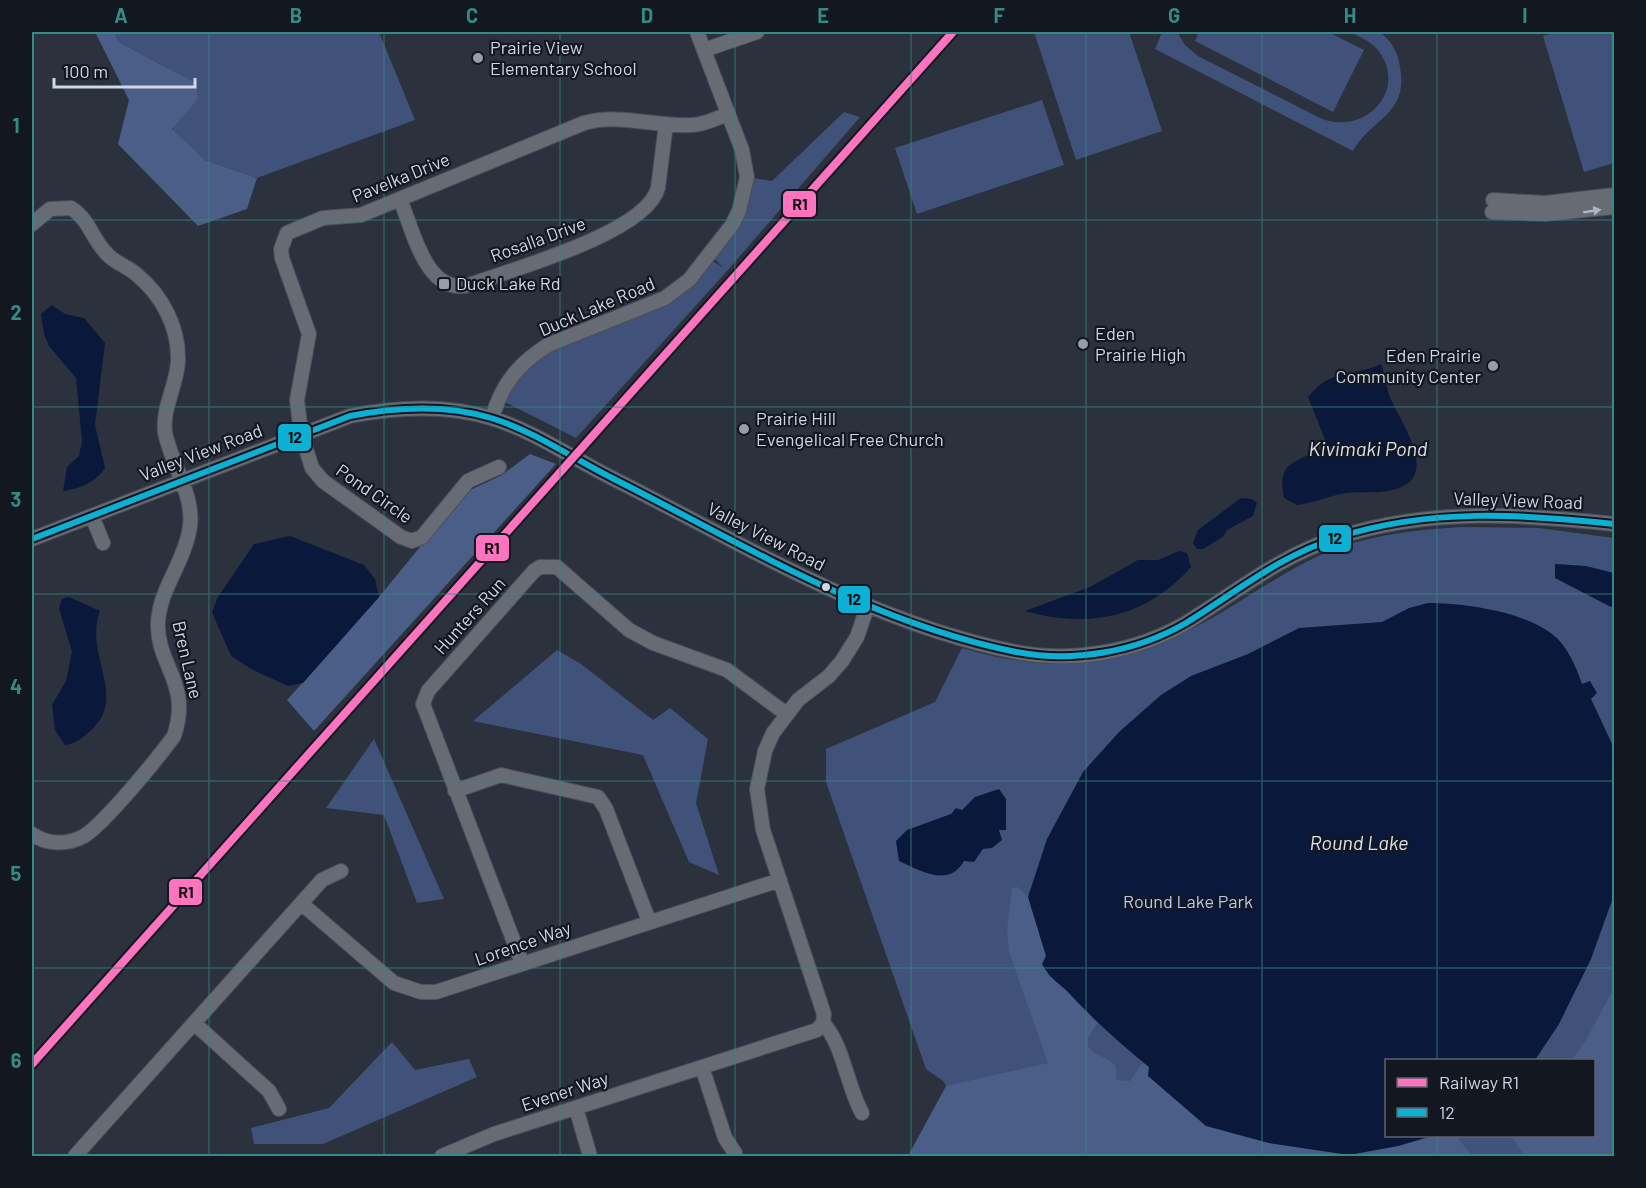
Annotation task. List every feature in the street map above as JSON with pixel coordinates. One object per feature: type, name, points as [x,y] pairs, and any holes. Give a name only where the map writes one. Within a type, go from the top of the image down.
[{"type":"street","name":"Duck Lake Road","points":[[492,418],[507,381],[535,353],[548,345],[666,298],[689,280],[739,211],[747,177],[742,150],[697,32]]},
{"type":"street","points":[[704,50],[757,32]]},
{"type":"street","name":"Pavelka Drive","points":[[302,433],[297,400],[309,333],[282,258],[283,240],[287,233],[313,221],[361,215],[601,118],[694,125],[728,114]]},
{"type":"street","name":"Rosalla Drive","points":[[400,199],[432,275],[442,288],[470,285],[622,227],[644,210],[656,196],[666,124]]},
{"type":"street","points":[[1614,195],[1492,206],[1545,214],[1614,207]]},
{"type":"street","name":"Bren Lane","points":[[32,224],[50,209],[71,208],[88,222],[108,255],[135,273],[162,303],[177,340],[175,381],[164,423],[190,515],[190,531],[164,593],[158,625],[180,700],[179,720],[174,736],[85,836],[61,843],[48,842],[32,834]]},
{"type":"street","name":"Valley View Road","points":[[32,539],[302,433],[350,416],[387,409],[447,410],[492,418],[530,434],[817,584],[868,606],[928,627],[1014,651],[1045,656],[1092,654],[1122,648],[1162,635],[1184,624],[1248,580],[1282,561],[1339,537],[1379,526],[1463,515],[1557,517],[1614,526]]},
{"type":"street","name":"Pond Circle","points":[[302,433],[312,468],[323,481],[401,537],[412,541],[422,537],[468,481],[499,467]]},
{"type":"street","points":[[92,516],[103,543]]},
{"type":"street","name":"Hunters Run","points":[[522,963],[455,791],[426,712],[424,697],[540,567],[557,567],[629,630],[653,643],[726,670],[785,713]]},
{"type":"street","points":[[862,1113],[853,1097],[831,1032],[823,1023],[824,1014],[763,830],[757,789],[765,751],[785,713],[842,661],[857,637],[868,606]]},
{"type":"street","points":[[455,791],[501,775],[598,797],[606,809],[649,921]]},
{"type":"street","points":[[75,1156],[322,880],[341,871]]},
{"type":"street","name":"Lorence Way","points":[[302,904],[383,974],[407,989],[421,992],[443,990],[780,880]]},
{"type":"street","points":[[194,1023],[269,1091],[279,1109]]},
{"type":"street","name":"Evener Way","points":[[442,1156],[494,1134],[817,1030],[823,1023]]},
{"type":"street","points":[[702,1067],[725,1138],[735,1153]]},
{"type":"street","points":[[576,1108],[590,1156]]},
{"type":"green space","points":[[114,32],[379,32],[415,120],[257,178],[205,160],[173,132],[173,124],[197,100],[168,68],[119,42]]},
{"type":"green space","points":[[1034,32],[1129,32],[1162,131],[1076,160]]},
{"type":"green space","points":[[1162,32],[1177,32],[1185,45],[1198,56],[1320,118],[1337,122],[1353,121],[1367,115],[1378,106],[1385,93],[1388,79],[1386,64],[1374,46],[1350,32],[1379,32],[1390,42],[1398,57],[1401,83],[1399,96],[1387,115],[1369,131],[1353,151],[1155,49]]},
{"type":"green space","points":[[1199,32],[1328,32],[1364,50],[1333,112],[1195,41]]},
{"type":"green space","points":[[1559,32],[1614,32],[1614,163],[1584,172],[1543,36]]},
{"type":"green space","points":[[1042,100],[1064,165],[917,214],[895,148]]},
{"type":"green space","points":[[844,112],[860,117],[727,271],[576,438],[505,402],[520,372],[561,345],[665,305],[713,261],[723,268],[714,258],[747,212],[754,178],[772,181]]},
{"type":"green space","name":"Round Lake","points":[[1460,527],[1539,528],[1614,538],[1614,1156],[992,1156],[943,1081],[926,1069],[826,782],[826,749],[935,702],[962,648],[998,657],[1033,662],[1097,661],[1128,654],[1191,629],[1320,555],[1381,536]]},
{"type":"green space","points":[[557,650],[581,664],[653,720],[670,708],[708,739],[696,803],[719,875],[689,862],[643,755],[473,721]]},
{"type":"green space","points":[[374,739],[444,899],[417,903],[384,815],[326,808]]},
{"type":"green space","points":[[392,1042],[415,1070],[469,1059],[477,1077],[323,1144],[254,1144],[251,1128],[329,1108]]},
{"type":"shaded area","points":[[95,32],[114,32],[119,42],[192,81],[197,87],[197,100],[172,129],[205,160],[257,178],[247,209],[198,226],[118,144],[129,100]]},
{"type":"shaded area","points":[[530,454],[556,464],[314,731],[287,700],[379,597],[464,493],[500,476]]},
{"type":"shaded area","points":[[1018,887],[1028,897],[1046,956],[1048,976],[1057,981],[1097,1023],[1088,1038],[1088,1047],[1116,1066],[1116,1080],[1130,1081],[1141,1064],[1145,1064],[1206,1126],[1269,1143],[1349,1155],[1398,1146],[1429,1137],[1457,1137],[1472,1156],[908,1156],[946,1086],[1048,1063],[1009,952],[1007,929],[1012,888]]},
{"type":"shaded area","points":[[1614,988],[1614,1156],[1525,1156],[1512,1137],[1595,1137],[1595,1059],[1573,1059],[1585,1042]]},
{"type":"water","points":[[52,305],[65,314],[84,318],[105,343],[95,425],[105,468],[87,484],[63,491],[67,467],[79,456],[82,441],[76,378],[49,346],[44,334],[41,314]]},
{"type":"water","name":"Kivimaki Pond","points":[[1381,364],[1389,395],[1413,446],[1416,472],[1409,482],[1390,491],[1346,493],[1297,505],[1284,498],[1282,485],[1286,469],[1298,460],[1325,447],[1326,442],[1308,397],[1325,381]]},
{"type":"water","points":[[1241,498],[1252,499],[1257,503],[1253,516],[1227,530],[1223,537],[1203,549],[1197,549],[1193,543],[1198,530]]},
{"type":"water","points":[[290,536],[364,565],[375,579],[379,597],[303,683],[288,686],[253,670],[231,656],[212,612],[218,597],[254,544]]},
{"type":"water","points":[[1179,551],[1187,553],[1191,567],[1174,584],[1136,608],[1115,615],[1072,619],[1025,611],[1090,587],[1138,560],[1158,560]]},
{"type":"water","points":[[1555,564],[1586,566],[1614,573],[1614,605],[1611,607],[1555,578]]},
{"type":"water","points":[[69,597],[100,611],[96,627],[97,644],[106,690],[106,705],[101,719],[89,732],[78,741],[65,745],[55,730],[52,705],[66,681],[72,652],[59,608],[62,599]]},
{"type":"water","name":"Round Lake","points":[[1428,603],[1458,605],[1492,610],[1525,619],[1552,634],[1562,644],[1574,663],[1582,684],[1590,681],[1597,693],[1591,699],[1614,748],[1614,895],[1591,959],[1559,1024],[1536,1059],[1385,1059],[1385,1137],[1429,1137],[1398,1146],[1349,1155],[1269,1143],[1206,1126],[1148,1076],[1149,1067],[1097,1021],[1050,975],[1042,964],[1046,956],[1028,897],[1047,839],[1083,772],[1119,732],[1161,695],[1191,676],[1248,654],[1299,628],[1382,622],[1409,608]]},
{"type":"water","points":[[999,789],[1006,799],[1006,830],[999,830],[1002,840],[992,848],[983,849],[974,862],[964,861],[951,874],[943,876],[925,873],[899,861],[896,841],[907,830],[951,814],[956,808],[962,810],[975,797]]},
{"type":"rail line","name":"R1","points":[[32,1064],[953,32]]},
{"type":"transit line","name":"12","points":[[32,539],[350,416],[420,408],[474,414],[507,423],[538,437],[808,579],[859,602],[962,639],[1038,655],[1104,653],[1146,641],[1186,623],[1297,554],[1339,537],[1373,528],[1407,521],[1476,516],[1545,518],[1614,524]]},
{"type":"place","name":"Prairie View Elementary School","points":[[478,58]]},
{"type":"place","name":"Duck Lake Rd","points":[[444,284]]},
{"type":"place","name":"Eden Prairie High","points":[[1083,344]]},
{"type":"place","name":"Eden Prairie Community Center","points":[[1493,366]]},
{"type":"place","name":"Prairie Hill Evengelical Free Church","points":[[744,429]]},
{"type":"park label","name":"Round Lake Park","points":[[1188,902]]}]
